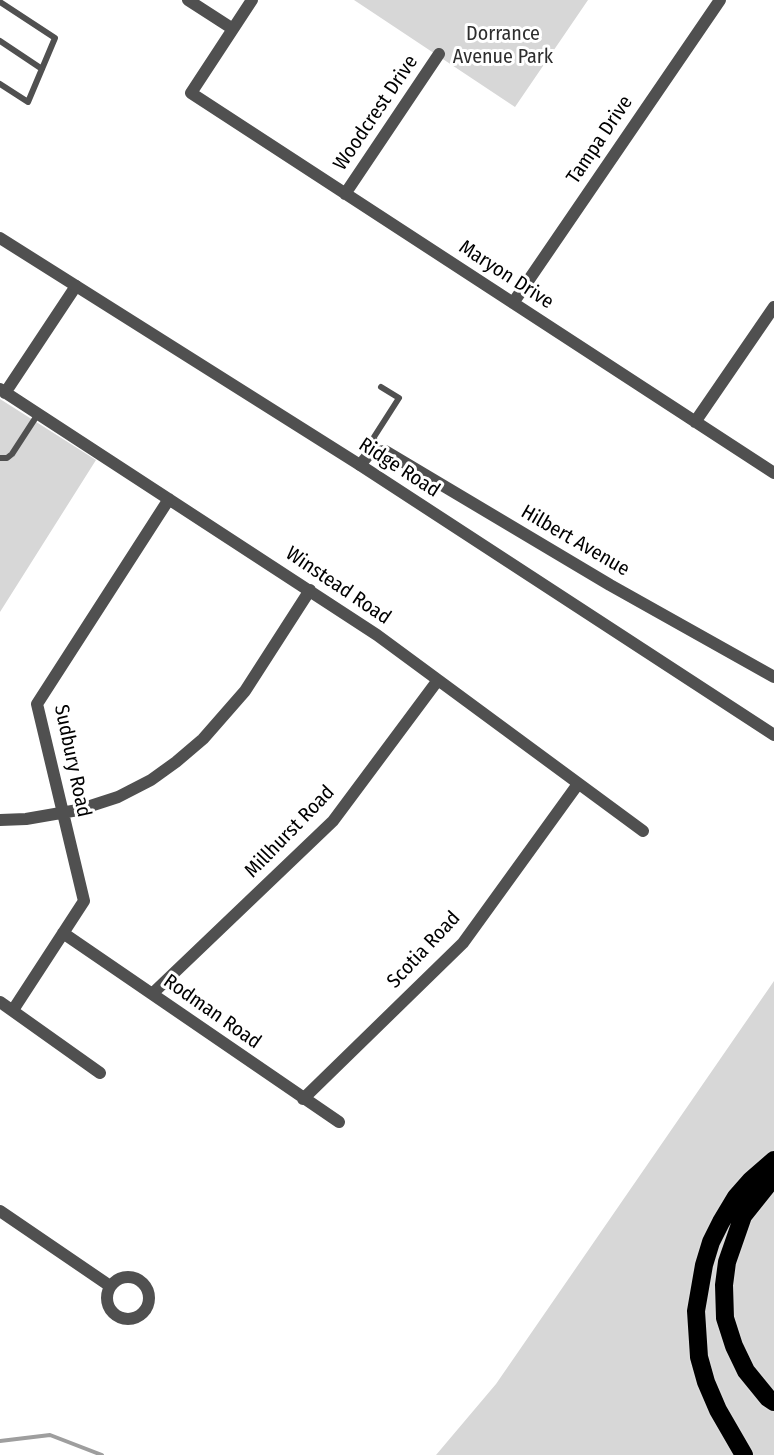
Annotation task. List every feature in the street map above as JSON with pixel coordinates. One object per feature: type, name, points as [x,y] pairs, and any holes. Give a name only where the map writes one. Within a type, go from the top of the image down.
[{"type":"highway","points":[[744,1455],[722,1418],[706,1382],[699,1357],[696,1311],[704,1265],[711,1242],[721,1222],[736,1197],[774,1160]]},
{"type":"highway","points":[[774,1177],[743,1216],[727,1262],[724,1284],[725,1318],[734,1346],[746,1371],[774,1402]]},
{"type":"street","points":[[188,0],[233,29],[252,0]]},
{"type":"street","name":"Tampa Drive","points":[[513,303],[720,0]]},
{"type":"street","name":"Maryon Drive","points":[[233,29],[191,93],[774,474]]},
{"type":"street","name":"Woodcrest Drive","points":[[345,194],[439,54]]},
{"type":"street","name":"Ridge Road","points":[[0,238],[360,465],[774,735]]},
{"type":"street","points":[[3,391],[76,286]]},
{"type":"street","points":[[695,422],[774,307]]},
{"type":"street","name":"Winstead Road","points":[[3,391],[377,635],[643,831]]},
{"type":"street","name":"Hilbert Avenue","points":[[375,452],[385,451],[610,585],[774,677]]},
{"type":"street","points":[[360,465],[370,453],[375,452]]},
{"type":"street","name":"Sudbury Road","points":[[12,1010],[84,901],[37,704],[169,499]]},
{"type":"street","points":[[0,820],[26,819],[88,807],[132,791],[176,762],[203,739],[245,691],[310,590]]},
{"type":"street","name":"Millhurst Road","points":[[152,994],[333,822],[438,680]]},
{"type":"street","name":"Scotia Road","points":[[303,1099],[462,943],[579,784]]},
{"type":"street","name":"Rodman Road","points":[[63,933],[339,1122]]},
{"type":"street","points":[[0,1002],[100,1073]]},
{"type":"street","points":[[0,1211],[110,1286]]},
{"type":"lane","points":[[0,2],[55,38],[28,102],[0,84]]},
{"type":"lane","points":[[0,41],[42,69]]},
{"type":"lane","points":[[375,452],[374,437],[399,398],[381,387]]},
{"type":"lane","points":[[0,458],[7,458],[12,454],[38,414]]},
{"type":"green space","name":"Dorrance Avenue Park","points":[[354,0],[588,0],[515,107]]},
{"type":"green space","points":[[0,399],[96,460],[0,612]]},
{"type":"green space","points":[[774,981],[774,1455],[436,1455],[496,1384]]},
{"type":"waterway","points":[[0,1441],[50,1435],[102,1455]]}]
